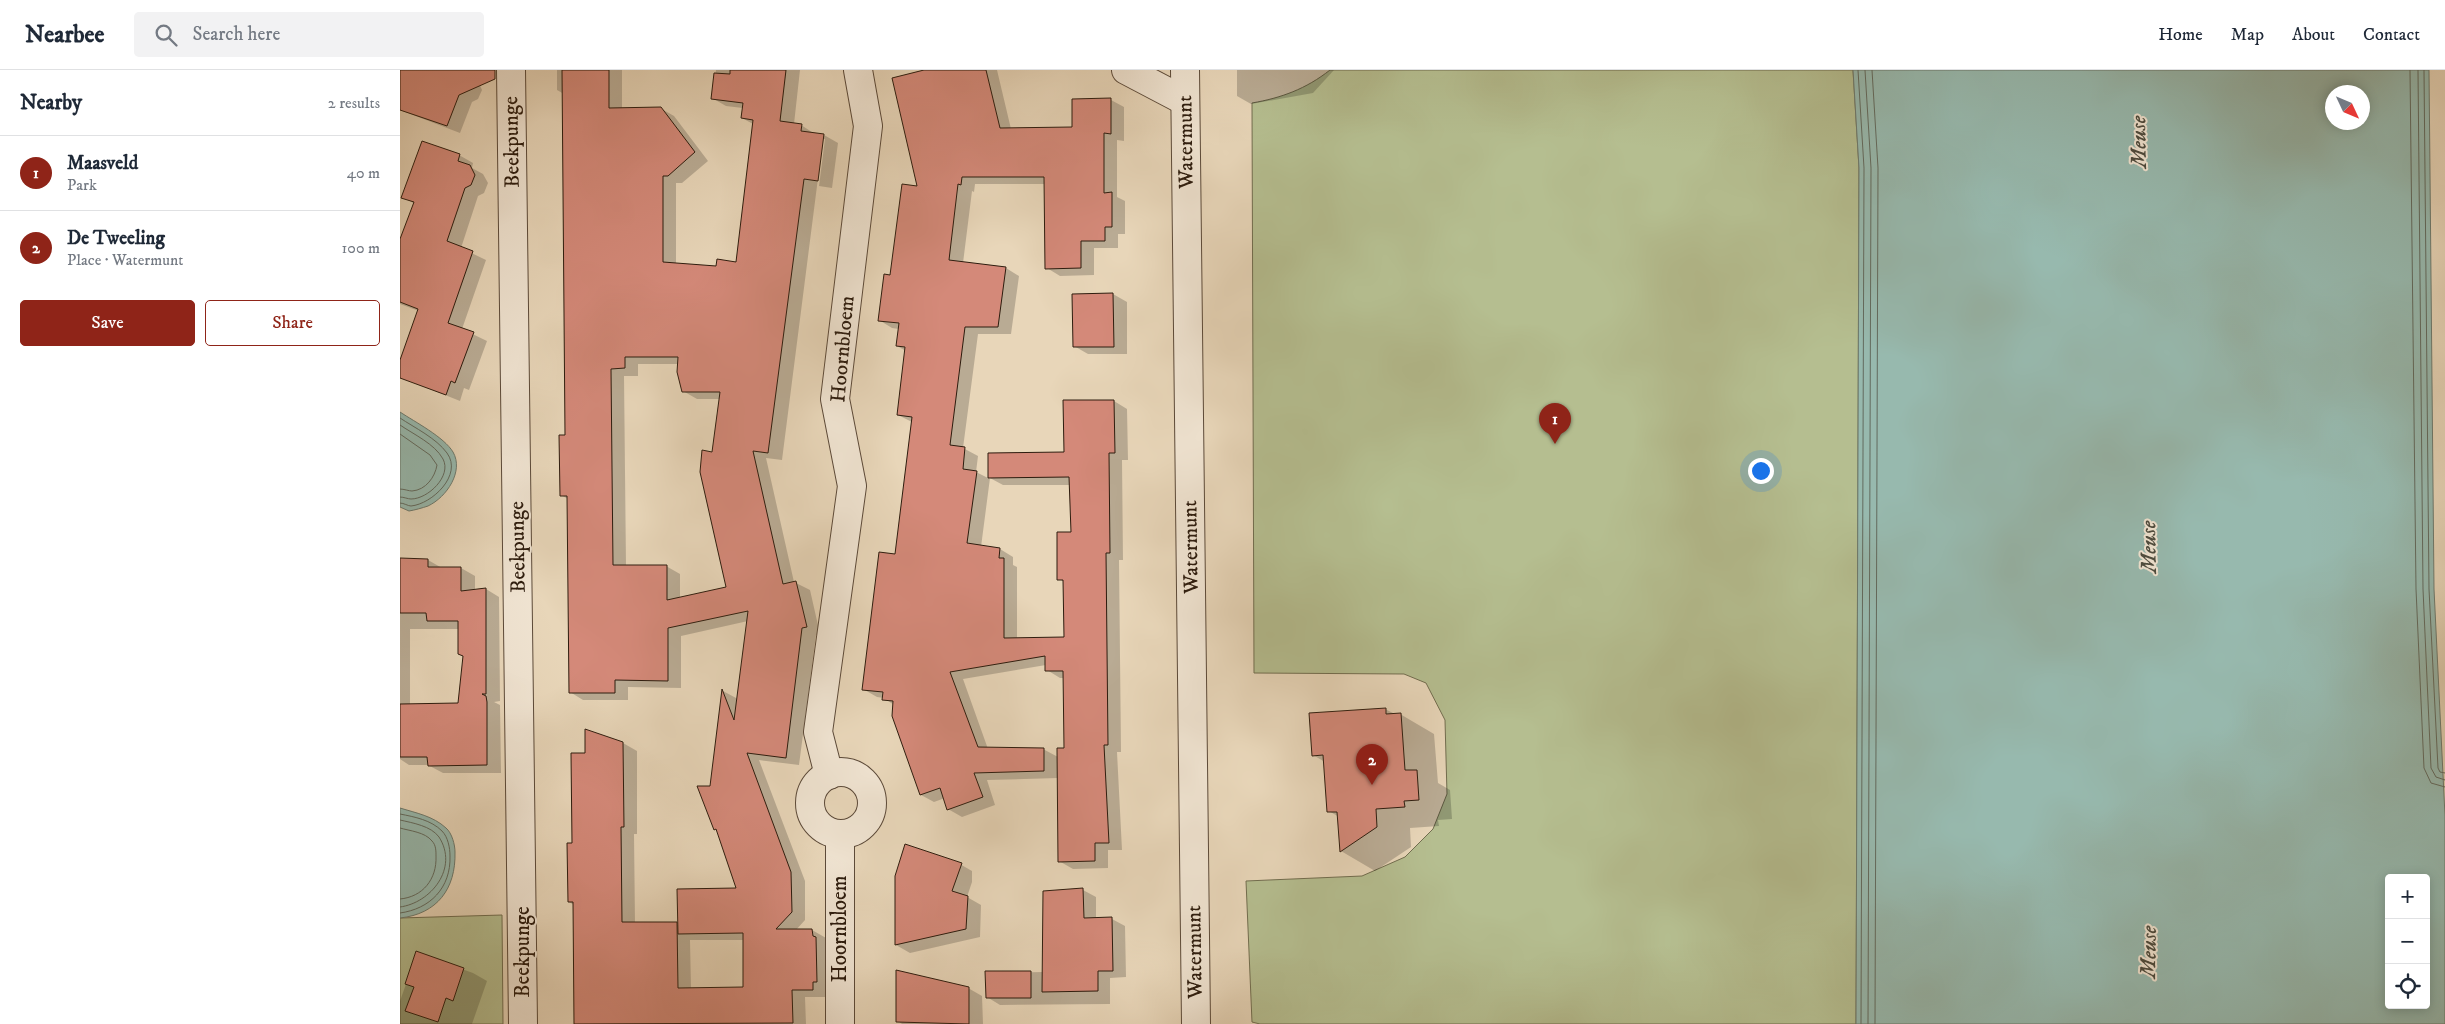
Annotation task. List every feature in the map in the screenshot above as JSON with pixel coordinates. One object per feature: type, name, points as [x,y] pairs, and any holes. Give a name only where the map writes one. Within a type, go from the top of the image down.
[{"type":"street","name":"Beekpunge","points":[[511,70],[523,1024]]},
{"type":"street","name":"Hoornbloem","points":[[829,775],[818,732],[852,486],[835,399],[868,126],[858,70]]},
{"type":"street","points":[[1126,70],[1186,101]]},
{"type":"street","name":"Watermunt","points":[[1186,70],[1196,1024]]},
{"type":"street","points":[[848,773],[858,776],[865,783],[872,801],[868,821],[851,833],[840,835],[822,829],[811,813],[811,795],[821,780],[829,775],[848,773]]},
{"type":"street","name":"Hoornbloem","points":[[840,835],[840,1024]]},
{"type":"green space","points":[[1330,70],[1853,70],[1859,168],[1856,1024],[1260,1024],[1252,1022],[1246,881],[1362,876],[1405,857],[1433,829],[1447,794],[1445,720],[1426,683],[1404,674],[1254,673],[1252,103],[1293,92]]},
{"type":"green space","points":[[502,915],[503,1024],[400,1024],[400,918]]},
{"type":"water","name":"Meuse","points":[[1853,70],[2429,70],[2434,589],[2445,816],[2445,1024],[1856,1024],[1859,168]]},
{"type":"water","points":[[400,412],[429,430],[449,446],[456,459],[455,475],[447,490],[428,506],[409,511],[400,507]]},
{"type":"water","points":[[400,808],[424,815],[441,824],[448,830],[451,836],[455,852],[452,877],[442,897],[424,911],[413,916],[400,918]]},
{"type":"building","points":[[400,70],[495,70],[495,79],[459,95],[447,126],[400,110]]},
{"type":"building","points":[[562,70],[609,70],[609,108],[661,107],[695,152],[668,176],[663,176],[663,262],[716,266],[717,259],[736,262],[753,120],[741,118],[743,103],[711,99],[714,73],[730,74],[730,70],[786,70],[780,121],[802,124],[801,131],[824,134],[818,181],[804,179],[768,453],[753,451],[783,584],[796,581],[807,627],[802,628],[786,758],[747,753],[791,872],[792,912],[776,929],[812,929],[813,936],[816,937],[817,982],[813,982],[813,990],[792,990],[793,1023],[574,1024],[573,902],[568,902],[567,843],[572,843],[571,753],[585,753],[585,729],[623,742],[624,827],[621,827],[622,922],[677,922],[678,988],[743,987],[743,933],[678,934],[677,889],[736,888],[716,829],[714,830],[697,786],[710,786],[722,689],[734,720],[748,611],[668,628],[668,681],[615,680],[615,693],[569,693],[567,496],[560,496],[559,435],[565,435]],"holes":[[[625,357],[678,357],[677,372],[682,392],[720,392],[712,452],[702,450],[700,472],[726,587],[667,600],[667,565],[613,565],[611,369],[625,368]]]},
{"type":"building","points":[[924,70],[986,70],[1000,128],[1072,127],[1072,99],[1111,98],[1111,134],[1104,133],[1104,193],[1112,192],[1112,227],[1105,227],[1105,241],[1081,241],[1081,268],[1045,269],[1044,177],[962,177],[961,185],[958,184],[949,260],[1006,267],[998,327],[965,327],[950,445],[965,447],[963,469],[977,471],[967,543],[1000,548],[999,558],[1004,558],[1004,638],[1064,637],[1063,580],[1057,580],[1057,532],[1071,532],[1069,477],[988,478],[988,453],[1064,452],[1063,400],[1114,400],[1115,453],[1109,453],[1110,553],[1106,553],[1108,745],[1104,745],[1109,843],[1095,843],[1095,861],[1058,862],[1057,748],[1064,748],[1063,671],[1045,671],[1045,656],[950,672],[978,747],[1044,748],[1044,771],[974,773],[983,797],[947,810],[940,788],[920,795],[892,716],[893,701],[882,700],[883,692],[862,690],[879,552],[895,554],[912,417],[897,415],[905,347],[896,346],[899,323],[878,321],[884,274],[890,275],[902,184],[917,186],[892,78]]},
{"type":"building","points":[[422,141],[460,154],[458,161],[470,165],[475,175],[471,185],[465,188],[447,241],[473,251],[448,323],[474,332],[455,383],[451,381],[446,395],[400,378],[400,360],[418,309],[400,302],[400,239],[414,202],[401,198]]},
{"type":"building","points":[[1113,293],[1114,347],[1073,347],[1072,294]]},
{"type":"building","points":[[400,558],[428,559],[428,567],[461,567],[461,591],[486,588],[486,694],[482,694],[486,696],[487,702],[487,765],[428,766],[427,757],[400,757],[400,704],[458,703],[463,656],[458,654],[458,621],[427,621],[426,613],[400,613]]},
{"type":"building","points":[[1386,708],[1386,714],[1401,713],[1405,770],[1417,770],[1419,800],[1404,801],[1405,807],[1376,809],[1377,827],[1340,852],[1337,812],[1327,812],[1323,755],[1312,756],[1309,713]]},
{"type":"building","points":[[905,844],[962,863],[952,891],[968,896],[966,929],[895,945],[895,876]]},
{"type":"building","points":[[1083,888],[1084,918],[1112,917],[1113,971],[1098,971],[1098,991],[1042,992],[1043,891]]},
{"type":"building","points":[[416,951],[464,968],[453,1001],[446,998],[438,1022],[405,1011],[414,987],[405,984]]},
{"type":"building","points":[[896,970],[969,987],[969,1024],[896,1022]]},
{"type":"building","points":[[985,971],[1031,971],[1031,998],[986,998]]},
{"type":"place","name":"Maasveld","points":[[1555,444]]},
{"type":"place","name":"De Tweeling","points":[[1372,785]]}]
